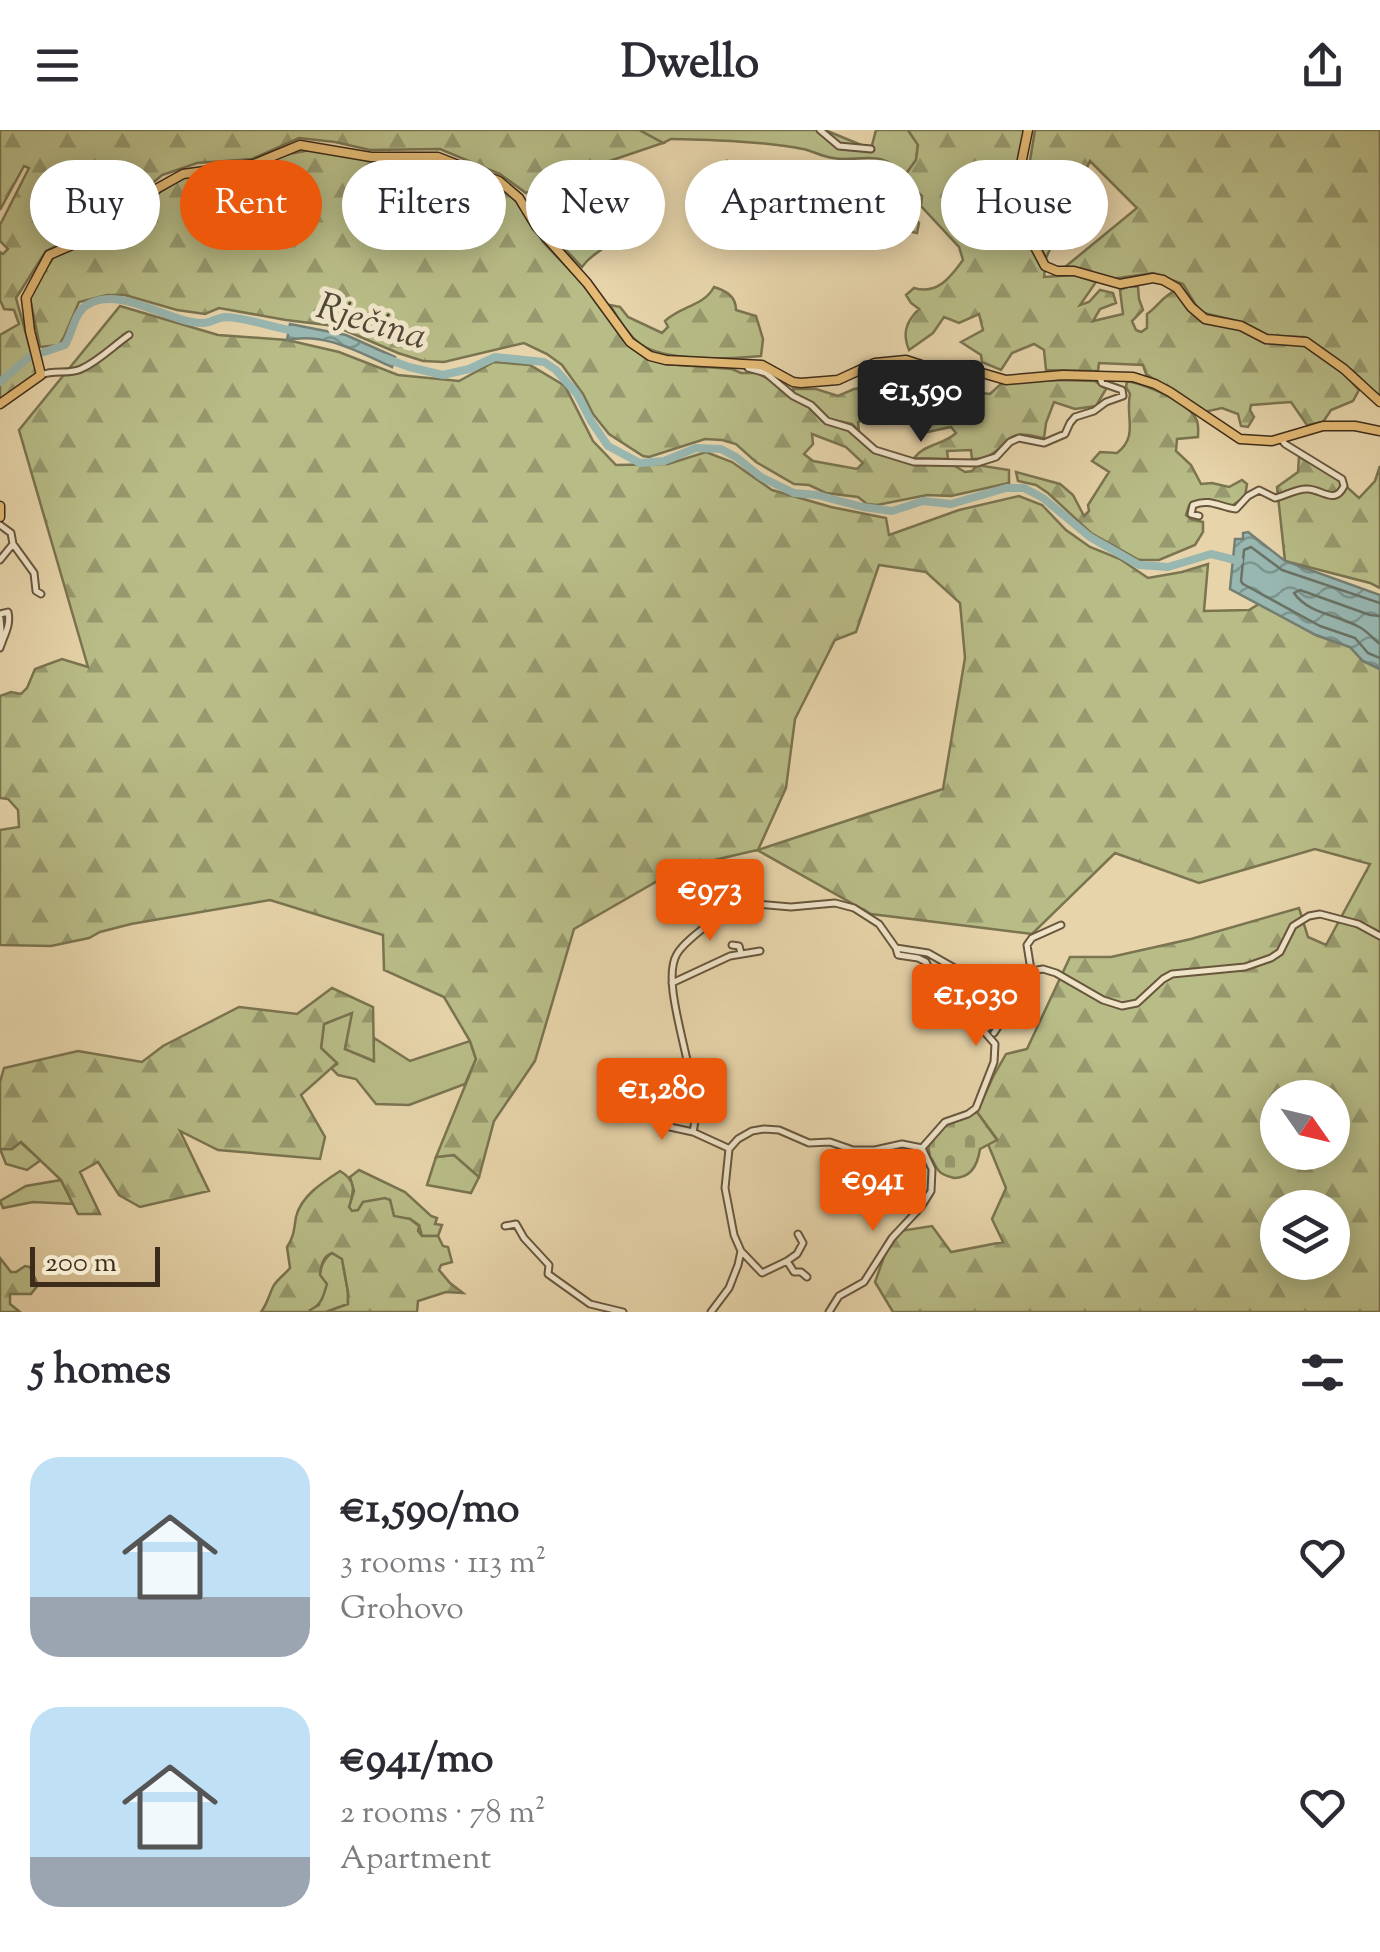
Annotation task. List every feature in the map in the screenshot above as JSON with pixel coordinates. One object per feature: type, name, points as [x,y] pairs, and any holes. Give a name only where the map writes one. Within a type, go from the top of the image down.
[{"type":"main road","points":[[1028,130],[1017,184],[1018,209],[1046,266],[1120,284],[1163,280],[1177,288],[1205,318],[1241,326],[1266,339],[1297,340],[1315,347],[1380,402]]},
{"type":"main road","points":[[0,404],[41,372],[26,298],[49,255],[86,239],[183,174],[254,164],[300,145],[370,157],[438,157],[499,182],[519,198],[536,226],[588,283],[621,331],[636,348],[650,356],[762,364],[801,383],[838,380],[874,364],[906,360],[943,372],[982,373],[1006,380],[1046,376],[1133,377],[1155,384],[1240,439],[1281,440],[1323,426],[1380,430]]},
{"type":"main road","points":[[0,506],[0,517]]},
{"type":"street","points":[[820,130],[839,146],[871,149]]},
{"type":"street","points":[[41,372],[80,370],[129,335]]},
{"type":"street","points":[[737,363],[740,368],[766,374],[827,421],[850,428],[875,450],[914,462],[977,462],[996,457],[1019,438],[1044,443],[1062,436],[1076,417],[1123,396],[1122,390],[1102,383],[1099,376]]},
{"type":"street","points":[[1199,516],[1190,514],[1192,505],[1205,501],[1236,509],[1259,490],[1275,498],[1307,488],[1322,494],[1341,493],[1342,479],[1281,440]]},
{"type":"street","points":[[0,526],[11,532],[14,544],[34,573],[36,591],[41,594]]},
{"type":"street","points":[[0,560],[14,544]]},
{"type":"street","points":[[0,616],[1,645]]},
{"type":"street","points":[[732,891],[750,892],[757,904],[791,907],[835,903],[875,920],[896,952],[926,962],[939,988],[957,1000],[994,1044]]},
{"type":"street","points":[[693,1132],[696,1098],[672,983],[674,960],[679,950],[723,913]]},
{"type":"street","points":[[896,948],[928,953],[946,965],[980,978],[1044,969],[1122,1006],[1140,1000],[1172,974],[1244,968],[1272,958],[1280,952],[1292,926],[1309,916],[1329,915],[1380,936]]},
{"type":"street","points":[[1031,970],[1029,941],[1060,926]]},
{"type":"street","points":[[732,945],[739,946],[740,953]]},
{"type":"street","points":[[672,983],[714,962],[760,951]]},
{"type":"street","points":[[922,1148],[945,1122],[974,1111],[994,1062],[996,1050],[974,994]]},
{"type":"street","points":[[990,1031],[1015,1009]]},
{"type":"street","points":[[972,1020],[990,1031]]},
{"type":"street","points":[[652,1112],[670,1127],[693,1132],[729,1148]]},
{"type":"street","points":[[798,1234],[803,1243],[797,1254],[762,1273],[741,1251],[734,1236],[725,1188],[729,1148],[738,1139],[764,1129],[779,1130],[809,1143],[830,1142],[852,1150],[902,1144],[922,1148]]},
{"type":"street","points":[[829,1312],[839,1296],[864,1282],[892,1238],[931,1191],[932,1169],[922,1148]]},
{"type":"street","points":[[505,1226],[516,1224],[549,1265],[548,1274],[590,1304],[623,1312]]},
{"type":"street","points":[[711,1312],[730,1288],[741,1251]]},
{"type":"street","points":[[787,1261],[794,1272],[802,1272],[806,1277]]},
{"type":"green space","points":[[0,130],[639,130],[663,143],[613,160],[526,160],[526,193],[506,178],[506,160],[466,160],[440,149],[370,150],[299,138],[252,159],[180,160],[180,169],[160,177],[160,160],[30,160],[30,250],[48,250],[16,298],[37,374],[0,399],[0,335],[19,324],[14,310],[4,309],[0,300],[0,252],[8,249],[0,241],[0,225],[29,168],[24,166],[0,210]]},
{"type":"green space","points":[[639,130],[825,130],[871,149],[876,130],[908,130],[918,144],[916,160],[883,160],[833,158],[803,149],[754,143],[671,139],[663,143]]},
{"type":"green space","points":[[908,130],[1024,130],[1021,160],[941,160],[941,228],[921,206],[918,145]]},
{"type":"green space","points":[[1035,130],[1380,130],[1380,398],[1354,372],[1304,337],[1265,336],[1237,321],[1200,312],[1183,284],[1153,273],[1111,279],[1065,267],[1086,250],[1108,250],[1108,232],[1137,208],[1108,179],[1108,160],[1030,160]]},
{"type":"green space","points":[[310,150],[365,160],[342,160],[342,250],[506,250],[506,192],[526,214],[526,250],[551,250],[585,286],[629,346],[648,359],[757,373],[809,407],[822,421],[850,430],[875,453],[914,465],[953,465],[965,472],[977,465],[1009,470],[1009,483],[951,496],[927,495],[877,505],[858,497],[794,484],[756,462],[736,444],[722,440],[705,439],[643,456],[609,434],[562,365],[524,343],[444,362],[423,361],[335,326],[219,308],[205,314],[125,295],[107,295],[79,302],[59,345],[40,347],[30,298],[54,257],[69,250],[160,250],[160,192],[180,179],[180,250],[322,250],[322,160],[273,160]],"holes":[[[812,434],[846,447],[863,463],[857,469],[813,461],[804,454],[813,444]]]},
{"type":"green space","points":[[566,250],[600,250],[591,257],[582,267]]},
{"type":"green space","points":[[960,250],[1034,250],[1045,269],[1044,277],[1075,275],[1096,282],[1080,305],[1100,290],[1113,293],[1116,303],[1100,309],[1093,321],[1123,314],[1120,290],[1138,287],[1143,310],[1132,321],[1141,332],[1147,328],[1147,314],[1175,291],[1202,321],[1247,331],[1267,343],[1303,345],[1340,370],[1359,390],[1353,401],[1331,410],[1323,422],[1307,425],[1291,402],[1251,405],[1254,417],[1248,427],[1241,426],[1238,414],[1222,408],[1204,412],[1146,374],[1143,365],[1099,363],[1098,371],[1046,370],[1044,350],[1034,344],[1012,353],[1001,370],[982,362],[981,355],[961,342],[983,330],[979,314],[959,323],[944,317],[933,333],[909,350],[906,328],[919,309],[906,295],[914,288],[936,287],[963,260]]},
{"type":"green space","points":[[714,287],[730,295],[736,310],[756,316],[763,339],[761,356],[698,358],[651,350],[631,336],[610,305],[662,333],[668,327],[665,321],[704,298]]},
{"type":"green space","points":[[120,306],[218,335],[287,340],[339,352],[398,375],[459,381],[494,362],[530,365],[565,386],[593,441],[616,465],[668,464],[706,452],[732,462],[772,490],[886,518],[889,535],[959,510],[1019,496],[1042,505],[1066,530],[1090,547],[1120,559],[1148,578],[1208,564],[1204,611],[1249,610],[1259,604],[1316,635],[1350,647],[1363,661],[1380,669],[1380,1312],[893,1312],[875,1282],[893,1232],[932,1226],[951,1252],[1003,1242],[992,1219],[1006,1188],[988,1144],[997,1139],[977,1112],[1006,1054],[1027,1049],[1070,957],[1111,957],[1299,908],[1308,937],[1326,945],[1370,864],[1315,849],[1199,883],[1115,853],[1032,934],[871,914],[757,850],[680,868],[574,929],[535,1061],[494,1121],[479,1177],[454,1155],[436,1157],[476,1059],[470,1041],[444,997],[384,970],[383,935],[270,900],[131,924],[51,946],[0,945],[0,830],[19,827],[18,810],[8,799],[0,798],[0,696],[21,694],[35,669],[62,659],[88,667],[19,430]],"holes":[[[879,565],[926,572],[960,603],[965,658],[943,789],[758,850],[786,788],[795,719],[835,640],[856,632]]]},
{"type":"green space","points":[[899,379],[949,380],[950,389],[990,394],[1002,383],[1055,380],[1095,381],[1106,389],[1096,406],[1075,409],[1054,402],[1044,438],[1017,435],[982,458],[972,459],[971,450],[947,451],[948,459],[914,458],[956,433],[951,427],[918,434],[903,408],[889,405],[879,393],[868,397],[866,414],[858,423],[859,431],[852,424],[829,419],[813,403],[794,394],[793,389],[816,389],[838,396]]},
{"type":"green space","points":[[1127,381],[1166,395],[1193,414],[1198,437],[1177,439],[1176,451],[1191,465],[1201,484],[1229,487],[1242,480],[1247,484],[1245,497],[1230,507],[1209,500],[1189,506],[1186,515],[1203,522],[1203,532],[1195,545],[1159,560],[1139,560],[1091,533],[1048,493],[1018,481],[1016,472],[1060,484],[1073,495],[1084,516],[1109,472],[1092,461],[1100,452],[1117,453],[1128,440]]},
{"type":"green space","points":[[1299,457],[1338,479],[1359,498],[1375,481],[1380,466],[1380,588],[1285,561],[1277,487],[1298,472]]},
{"type":"green space","points":[[332,988],[373,1007],[374,1061],[345,1049],[352,1013],[324,1024],[321,1048],[337,1063],[301,1095],[325,1137],[320,1159],[218,1150],[180,1131],[209,1191],[140,1207],[119,1195],[98,1162],[80,1172],[100,1214],[78,1214],[61,1180],[21,1142],[12,1149],[0,1149],[0,1082],[4,1068],[78,1051],[142,1062],[163,1046],[239,1007],[297,1014]]},
{"type":"green space","points":[[353,1012],[345,1049],[373,1061],[374,1038],[410,1061],[470,1041],[476,1059],[465,1084],[409,1105],[376,1104],[356,1079],[338,1075],[331,1068],[337,1064],[321,1048],[324,1024]]},
{"type":"green space","points":[[977,1112],[997,1140],[980,1149],[970,1173],[954,1178],[942,1174],[930,1157],[928,1145],[946,1124]]},
{"type":"green space","points":[[20,1142],[41,1160],[27,1170],[6,1164],[0,1149],[12,1149]]},
{"type":"green space","points":[[454,1155],[479,1177],[471,1193],[427,1185],[436,1157]]},
{"type":"green space","points":[[359,1170],[405,1192],[437,1218],[435,1224],[442,1225],[438,1236],[422,1236],[419,1225],[394,1217],[390,1200],[352,1212],[349,1207],[354,1191],[350,1177]]},
{"type":"green space","points":[[340,1171],[352,1183],[352,1211],[358,1210],[363,1202],[385,1198],[390,1200],[394,1216],[410,1219],[419,1226],[422,1236],[438,1236],[443,1246],[448,1247],[452,1262],[441,1265],[439,1270],[463,1293],[446,1292],[418,1301],[417,1312],[326,1312],[348,1304],[342,1259],[332,1253],[321,1268],[320,1275],[327,1284],[324,1293],[311,1312],[261,1312],[274,1285],[290,1268],[287,1247],[299,1209],[314,1190]]},
{"type":"green space","points":[[61,1180],[73,1204],[33,1202],[3,1208],[0,1201],[26,1186]]},
{"type":"green space","points":[[332,1253],[342,1259],[348,1304],[326,1312],[311,1312],[319,1305],[321,1270]]},
{"type":"green space","points":[[0,1258],[11,1272],[30,1267],[38,1285],[31,1294],[10,1294],[10,1304],[20,1312],[0,1312]]},
{"type":"water","points":[[290,324],[346,335],[395,357],[392,367],[328,341],[287,340]]},
{"type":"water","points":[[1248,532],[1285,561],[1380,595],[1380,669],[1363,661],[1350,647],[1316,635],[1230,589],[1235,539],[1243,539],[1243,533]]},
{"type":"waterway","name":"Rječina","points":[[0,382],[29,357],[65,345],[79,313],[100,300],[130,302],[190,322],[206,323],[226,317],[296,331]]},
{"type":"waterway","name":"Rječina","points":[[385,358],[443,375],[495,357],[544,362],[577,394],[608,446],[640,463],[664,461],[696,448],[721,449],[761,477],[794,493],[892,511],[923,501],[951,504],[1006,488],[1024,488],[1043,498],[1090,537],[1139,565],[1168,567],[1211,554],[1239,561]]}]
